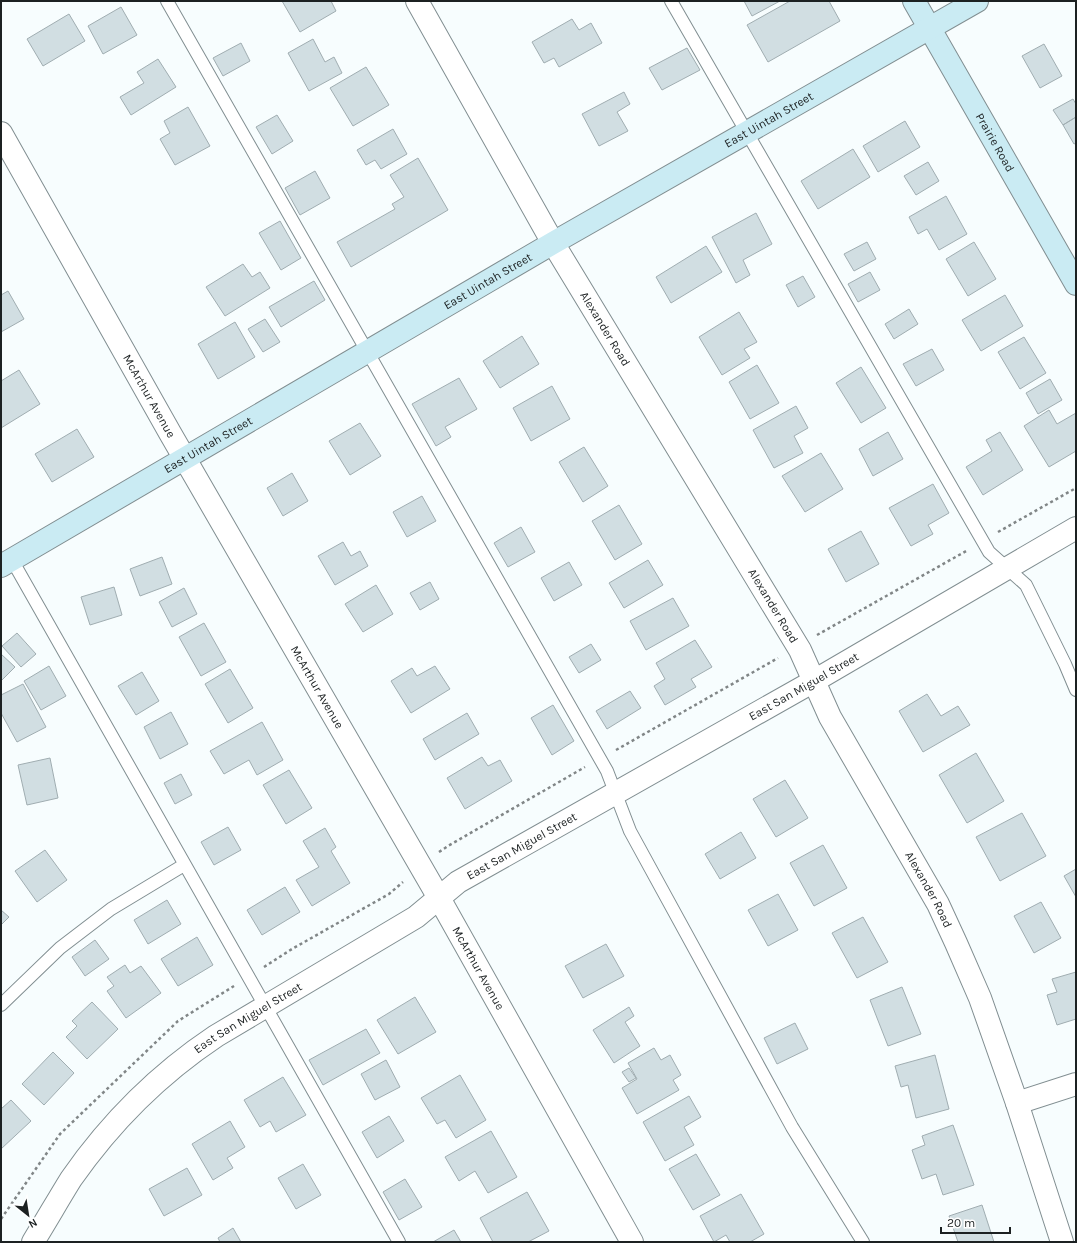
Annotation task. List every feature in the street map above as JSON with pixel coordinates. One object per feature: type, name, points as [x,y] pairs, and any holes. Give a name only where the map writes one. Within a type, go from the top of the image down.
[{"type":"main road","name":"Prairie Road","points":[[914,1],[1076,284]]},
{"type":"main road","name":"East Uintah Street","points":[[4,563],[553,243],[977,1]]},
{"type":"street","name":"Alexander Road","points":[[417,1],[553,243],[800,650],[830,717],[938,904],[980,998],[1017,1103],[1062,1242]]},
{"type":"street","name":"McArthur Avenue","points":[[1,133],[185,458],[439,898],[632,1242]]},
{"type":"street","name":"East San Miguel Street","points":[[33,1242],[71,1179],[116,1122],[132,1105],[193,1051],[416,917],[458,882],[814,681],[1076,528]]},
{"type":"street","points":[[1017,1103],[1076,1084]]},
{"type":"lane","points":[[167,1],[607,771],[630,831],[792,1128],[864,1242]]},
{"type":"lane","points":[[671,1],[989,552],[1026,585],[1065,664],[1076,690]]},
{"type":"lane","points":[[4,563],[184,865],[399,1242]]},
{"type":"lane","points":[[1,1005],[60,948],[111,909],[184,865]]},
{"type":"building","points":[[282,1],[331,1],[336,11],[300,32]]},
{"type":"building","points":[[744,1],[780,1],[752,16]]},
{"type":"building","points":[[790,1],[829,1],[840,21],[768,62],[747,25]]},
{"type":"building","points":[[121,7],[137,35],[103,54],[88,26]]},
{"type":"building","points":[[69,14],[85,41],[43,66],[27,39]]},
{"type":"building","points":[[572,19],[579,30],[591,23],[602,43],[559,67],[554,58],[544,63],[532,42]]},
{"type":"building","points":[[313,39],[325,62],[334,57],[342,73],[309,91],[288,53]]},
{"type":"building","points":[[241,43],[250,61],[223,76],[213,58]]},
{"type":"building","points":[[1044,44],[1062,76],[1040,88],[1022,56]]},
{"type":"building","points":[[687,48],[700,70],[662,90],[649,68]]},
{"type":"building","points":[[158,59],[176,87],[131,115],[120,97],[144,83],[137,72]]},
{"type":"building","points":[[366,67],[389,105],[353,126],[330,88]]},
{"type":"building","points":[[624,92],[630,104],[617,112],[628,131],[599,146],[582,114]]},
{"type":"building","points":[[1073,99],[1076,104],[1076,117],[1063,125],[1053,110]]},
{"type":"building","points":[[188,107],[210,146],[175,165],[160,139],[170,133],[164,121]]},
{"type":"building","points":[[277,115],[293,141],[272,154],[256,127]]},
{"type":"building","points":[[1076,117],[1076,143],[1074,144],[1063,125]]},
{"type":"building","points":[[905,121],[920,147],[878,172],[863,146]]},
{"type":"building","points":[[393,129],[407,154],[381,169],[375,160],[366,165],[357,150]]},
{"type":"building","points":[[853,149],[870,177],[818,209],[801,181]]},
{"type":"building","points":[[418,158],[448,210],[351,267],[337,242],[395,209],[392,204],[404,197],[390,175]]},
{"type":"building","points":[[928,162],[939,181],[916,195],[904,176]]},
{"type":"building","points":[[315,171],[330,198],[300,215],[285,188]]},
{"type":"building","points":[[946,196],[967,234],[939,250],[927,229],[918,234],[909,217]]},
{"type":"building","points":[[756,213],[772,244],[743,260],[750,275],[736,283],[712,237]]},
{"type":"building","points":[[280,221],[301,258],[281,270],[259,233]]},
{"type":"building","points":[[867,242],[876,259],[854,271],[844,254]]},
{"type":"building","points":[[974,242],[996,279],[968,296],[946,259]]},
{"type":"building","points":[[706,246],[722,272],[671,303],[656,277]]},
{"type":"building","points":[[243,264],[252,277],[260,272],[270,288],[225,316],[206,287]]},
{"type":"building","points":[[870,272],[880,290],[858,302],[848,284]]},
{"type":"building","points":[[803,276],[815,297],[798,307],[786,285]]},
{"type":"building","points":[[314,281],[325,300],[281,327],[269,307]]},
{"type":"building","points":[[8,291],[24,319],[1,332],[1,295]]},
{"type":"building","points":[[1005,295],[1023,326],[981,351],[962,320]]},
{"type":"building","points":[[909,309],[918,324],[894,339],[885,324]]},
{"type":"building","points":[[739,312],[757,342],[744,349],[750,358],[722,375],[699,337]]},
{"type":"building","points":[[265,319],[280,342],[263,352],[248,329]]},
{"type":"building","points":[[235,322],[255,357],[218,379],[198,344]]},
{"type":"building","points":[[522,336],[539,364],[500,388],[483,361]]},
{"type":"building","points":[[1024,337],[1046,373],[1020,389],[998,352]]},
{"type":"building","points":[[932,349],[944,370],[916,386],[903,364]]},
{"type":"building","points":[[757,365],[779,403],[750,419],[729,382]]},
{"type":"building","points":[[861,367],[886,408],[861,423],[836,383]]},
{"type":"building","points":[[19,370],[40,404],[1,428],[1,381]]},
{"type":"building","points":[[459,378],[477,409],[445,427],[451,437],[436,446],[412,404]]},
{"type":"building","points":[[1050,379],[1062,400],[1038,414],[1026,393]]},
{"type":"building","points":[[552,386],[570,419],[531,441],[513,408]]},
{"type":"building","points":[[796,406],[808,428],[794,436],[803,453],[774,468],[753,430]]},
{"type":"building","points":[[1049,410],[1057,424],[1076,413],[1076,451],[1049,467],[1024,426]]},
{"type":"building","points":[[360,423],[381,456],[350,475],[329,441]]},
{"type":"building","points":[[77,429],[94,457],[52,482],[35,454]]},
{"type":"building","points":[[888,432],[903,459],[873,476],[859,449]]},
{"type":"building","points":[[1000,432],[1023,470],[983,495],[966,467],[992,451],[986,440]]},
{"type":"building","points":[[584,447],[608,486],[583,502],[559,462]]},
{"type":"building","points":[[821,453],[843,489],[805,512],[782,476]]},
{"type":"building","points":[[292,473],[308,501],[283,516],[267,488]]},
{"type":"building","points":[[933,484],[949,513],[928,525],[933,534],[911,546],[889,508]]},
{"type":"building","points":[[422,496],[436,521],[407,537],[393,512]]},
{"type":"building","points":[[619,505],[642,544],[615,560],[592,521]]},
{"type":"building","points":[[521,527],[535,552],[508,567],[494,543]]},
{"type":"building","points":[[861,531],[879,564],[846,582],[828,549]]},
{"type":"building","points":[[343,542],[351,556],[360,551],[368,566],[335,585],[318,556]]},
{"type":"building","points":[[162,557],[172,584],[140,596],[130,569]]},
{"type":"building","points":[[648,560],[663,585],[624,608],[609,583]]},
{"type":"building","points":[[569,562],[582,585],[554,601],[541,578]]},
{"type":"building","points":[[430,582],[439,599],[420,610],[410,593]]},
{"type":"building","points":[[376,585],[393,614],[363,632],[345,604]]},
{"type":"building","points":[[114,587],[122,615],[90,625],[81,597]]},
{"type":"building","points":[[184,588],[197,614],[172,627],[159,602]]},
{"type":"building","points":[[673,598],[689,626],[646,650],[630,621]]},
{"type":"building","points":[[204,623],[226,662],[201,676],[179,637]]},
{"type":"building","points":[[17,633],[36,654],[21,667],[2,646]]},
{"type":"building","points":[[695,640],[712,667],[691,679],[696,687],[665,705],[654,686],[665,679],[656,663]]},
{"type":"building","points":[[591,644],[601,660],[579,673],[569,657]]},
{"type":"building","points":[[1,654],[15,667],[1,681]]},
{"type":"building","points":[[49,666],[66,696],[41,710],[24,681]]},
{"type":"building","points":[[435,666],[450,689],[411,713],[391,681],[412,668],[417,676]]},
{"type":"building","points":[[230,669],[253,708],[228,723],[205,684]]},
{"type":"building","points":[[142,672],[159,701],[136,715],[118,686]]},
{"type":"building","points":[[23,684],[46,727],[17,742],[1,713],[1,695]]},
{"type":"building","points":[[630,691],[641,708],[607,729],[596,711]]},
{"type":"building","points":[[927,694],[941,716],[958,706],[970,725],[923,752],[899,711]]},
{"type":"building","points":[[553,705],[574,741],[552,755],[531,718]]},
{"type":"building","points":[[171,712],[188,744],[160,759],[144,727]]},
{"type":"building","points":[[467,713],[479,734],[435,760],[423,739]]},
{"type":"building","points":[[262,722],[283,760],[257,775],[249,760],[224,774],[210,751]]},
{"type":"building","points":[[976,753],[1004,801],[967,823],[939,775]]},
{"type":"building","points":[[482,757],[488,766],[500,760],[512,781],[465,809],[447,778]]},
{"type":"building","points":[[50,758],[58,798],[27,805],[18,765]]},
{"type":"building","points":[[289,770],[312,808],[286,824],[263,785]]},
{"type":"building","points":[[181,774],[192,795],[175,804],[164,783]]},
{"type":"building","points":[[785,780],[808,818],[776,837],[753,799]]},
{"type":"building","points":[[1022,813],[1046,856],[1000,881],[976,837]]},
{"type":"building","points":[[228,827],[241,850],[214,865],[201,842]]},
{"type":"building","points":[[325,828],[336,847],[331,851],[350,883],[312,906],[296,880],[319,867],[303,841]]},
{"type":"building","points":[[741,832],[756,858],[720,879],[705,854]]},
{"type":"building","points":[[823,845],[847,888],[814,906],[790,863]]},
{"type":"building","points":[[45,850],[67,880],[37,902],[15,871]]},
{"type":"building","points":[[1076,869],[1076,897],[1064,876]]},
{"type":"building","points":[[285,887],[300,912],[262,935],[247,910]]},
{"type":"building","points":[[778,894],[798,930],[768,946],[748,910]]},
{"type":"building","points":[[167,900],[181,924],[148,944],[134,920]]},
{"type":"building","points":[[1041,902],[1061,938],[1034,953],[1014,916]]},
{"type":"building","points":[[1,910],[9,917],[1,925]]},
{"type":"building","points":[[863,917],[888,962],[857,978],[832,933]]},
{"type":"building","points":[[197,937],[213,965],[178,986],[161,959]]},
{"type":"building","points":[[95,940],[109,959],[85,976],[72,957]]},
{"type":"building","points":[[606,944],[624,976],[583,998],[565,966]]},
{"type":"building","points":[[125,965],[130,973],[141,966],[161,993],[126,1018],[107,991],[114,986],[107,977]]},
{"type":"building","points":[[1076,972],[1076,1019],[1057,1025],[1047,995],[1057,992],[1052,979]]},
{"type":"building","points":[[902,987],[921,1034],[888,1046],[870,1000]]},
{"type":"building","points":[[415,997],[436,1032],[398,1054],[377,1020]]},
{"type":"building","points":[[92,1002],[118,1029],[87,1059],[66,1037],[77,1026],[72,1021]]},
{"type":"building","points":[[629,1007],[634,1016],[625,1022],[640,1046],[614,1063],[593,1030]]},
{"type":"building","points":[[795,1023],[808,1049],[777,1064],[764,1038]]},
{"type":"building","points":[[366,1029],[380,1053],[323,1085],[309,1060]]},
{"type":"building","points":[[654,1048],[661,1060],[670,1055],[681,1075],[673,1080],[679,1090],[637,1114],[622,1088],[637,1079],[628,1063]]},
{"type":"building","points":[[53,1052],[74,1073],[44,1105],[22,1084]]},
{"type":"building","points":[[935,1055],[949,1109],[916,1118],[908,1085],[901,1087],[895,1066]]},
{"type":"building","points":[[386,1060],[400,1087],[375,1100],[361,1074]]},
{"type":"building","points":[[629,1068],[636,1078],[629,1082],[622,1072]]},
{"type":"building","points":[[460,1075],[486,1120],[456,1138],[445,1120],[437,1124],[421,1098]]},
{"type":"building","points":[[283,1077],[306,1115],[276,1132],[270,1121],[260,1127],[244,1100]]},
{"type":"building","points":[[689,1096],[701,1117],[684,1127],[694,1145],[665,1161],[643,1122]]},
{"type":"building","points":[[11,1100],[31,1121],[1,1149],[1,1109]]},
{"type":"building","points":[[389,1116],[404,1141],[377,1158],[362,1132]]},
{"type":"building","points":[[230,1121],[245,1147],[227,1158],[233,1168],[213,1180],[192,1144]]},
{"type":"building","points":[[953,1125],[974,1185],[943,1195],[936,1174],[922,1179],[912,1150],[925,1145],[922,1136]]},
{"type":"building","points":[[491,1131],[517,1177],[488,1193],[475,1171],[459,1181],[445,1157]]},
{"type":"building","points":[[696,1154],[720,1195],[693,1210],[669,1169]]},
{"type":"building","points":[[303,1164],[321,1195],[296,1209],[278,1178]]},
{"type":"building","points":[[187,1168],[202,1195],[164,1216],[149,1189]]},
{"type":"building","points":[[405,1179],[422,1207],[399,1220],[383,1192]]},
{"type":"building","points":[[527,1192],[549,1231],[528,1242],[493,1242],[480,1218]]},
{"type":"building","points":[[741,1194],[764,1234],[750,1242],[730,1242],[726,1235],[714,1242],[700,1216]]},
{"type":"building","points":[[982,1205],[994,1242],[958,1242],[949,1216]]},
{"type":"building","points":[[233,1228],[241,1242],[220,1242],[218,1238]]},
{"type":"building","points":[[454,1230],[461,1242],[433,1242]]}]
